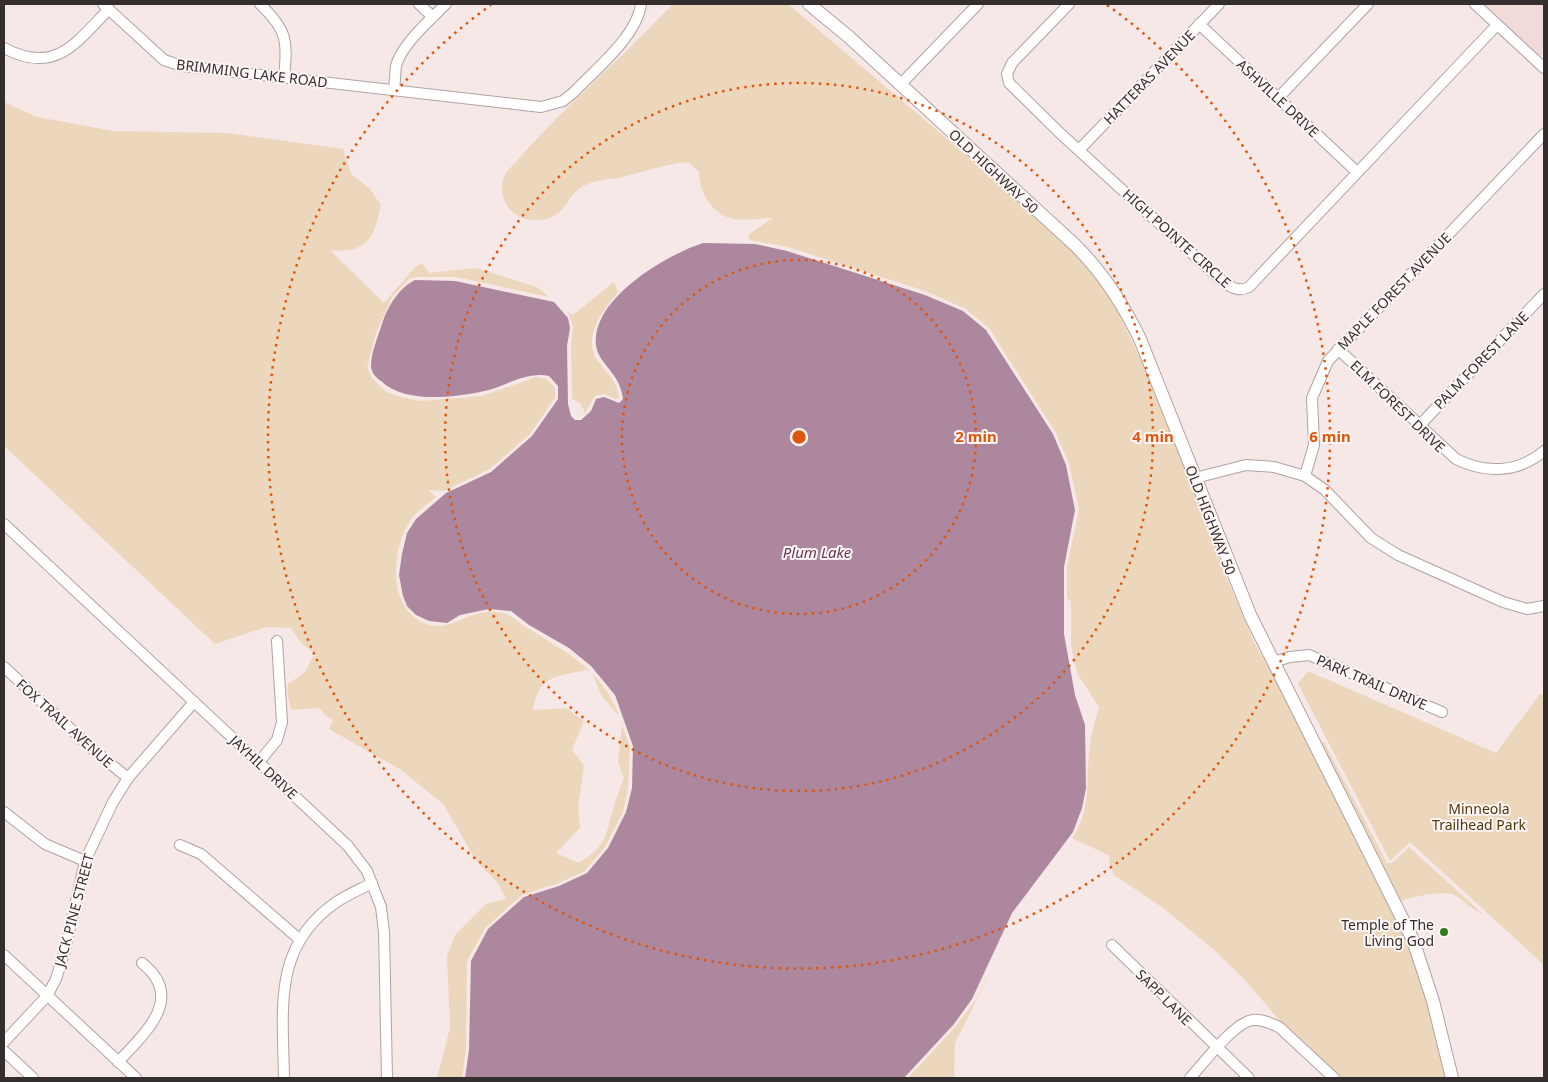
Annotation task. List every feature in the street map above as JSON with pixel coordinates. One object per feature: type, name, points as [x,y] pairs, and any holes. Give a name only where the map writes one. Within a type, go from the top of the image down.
[{"type":"main road","name":"OLD HIGHWAY 50","points":[[809,4],[849,37],[1076,246],[1108,282],[1140,339],[1233,576],[1273,662],[1413,940],[1433,1001],[1452,1078]]},
{"type":"street","points":[[260,4],[279,22],[286,38],[287,52],[284,77]]},
{"type":"street","points":[[419,4],[433,17]]},
{"type":"street","points":[[394,90],[396,65],[399,58],[407,46],[446,4]]},
{"type":"street","name":"BRIMMING LAKE ROAD","points":[[106,6],[150,49],[170,64],[533,106],[556,104],[574,92],[631,31],[640,14],[641,4]]},
{"type":"street","points":[[900,85],[978,4]]},
{"type":"street","name":"HIGH POINTE CIRCLE","points":[[1069,4],[1012,63],[1007,79],[1017,92],[1220,279],[1228,286],[1239,290],[1249,287],[1497,25]]},
{"type":"street","name":"HATTERAS AVENUE","points":[[1079,150],[1219,4]]},
{"type":"street","points":[[1278,98],[1368,4]]},
{"type":"street","points":[[1475,4],[1544,68]]},
{"type":"street","points":[[4,48],[31,58],[42,59],[58,56],[79,40],[106,6]]},
{"type":"street","name":"ASHVILLE DRIVE","points":[[1200,24],[1357,172]]},
{"type":"street","name":"MAPLE FOREST AVENUE","points":[[1305,476],[1314,445],[1312,398],[1323,369],[1338,349],[1544,134]]},
{"type":"street","name":"PALM FOREST LANE","points":[[1419,426],[1544,294]]},
{"type":"street","name":"ELM FOREST DRIVE","points":[[1338,349],[1456,459],[1478,468],[1491,470],[1515,467],[1544,451]]},
{"type":"street","points":[[1195,478],[1246,465],[1274,467],[1305,476],[1326,490],[1372,538],[1398,555],[1503,602],[1527,608],[1544,606]]},
{"type":"street","name":"JAYHIL DRIVE","points":[[4,524],[348,846],[367,871],[383,923],[387,1078]]},
{"type":"street","points":[[259,762],[277,740],[282,722],[277,640]]},
{"type":"street","name":"PARK TRAIL DRIVE","points":[[1273,662],[1290,657],[1309,656],[1442,712]]},
{"type":"street","name":"FOX TRAIL AVENUE","points":[[4,667],[95,751],[128,778]]},
{"type":"street","name":"JACK PINE STREET","points":[[4,1042],[47,996],[56,979],[65,950],[85,861],[97,833],[128,778],[194,702]]},
{"type":"street","points":[[4,812],[45,844],[85,861]]},
{"type":"street","points":[[180,845],[201,854],[299,939]]},
{"type":"street","points":[[284,1078],[283,997],[288,968],[299,939],[329,908],[372,883]]},
{"type":"street","name":"SAPP LANE","points":[[1112,945],[1249,1078]]},
{"type":"street","points":[[4,955],[136,1078]]},
{"type":"street","points":[[118,1062],[150,1027],[161,1002],[159,982],[155,974],[142,963]]},
{"type":"street","points":[[1190,1078],[1238,1027],[1247,1021],[1259,1020],[1268,1021],[1278,1028],[1334,1078]]},
{"type":"street","points":[[4,1051],[33,1078]]},
{"type":"shaded area","points":[[1481,4],[1544,4],[1544,51],[1538,58]]},
{"type":"green space","points":[[673,4],[788,4],[965,154],[1073,251],[1112,299],[1162,405],[1224,572],[1255,644],[1293,710],[1364,851],[1413,957],[1430,1009],[1448,1078],[1340,1078],[1288,1030],[1244,979],[1213,949],[1163,908],[1114,875],[1109,862],[1110,856],[1072,838],[1078,828],[1085,808],[1090,747],[1099,707],[1077,673],[1071,645],[1071,602],[1067,598],[1067,567],[1079,509],[1069,464],[1056,433],[989,328],[964,308],[925,291],[788,247],[749,240],[748,235],[773,218],[739,220],[719,213],[704,195],[699,172],[688,162],[587,184],[571,197],[558,213],[543,220],[524,219],[510,210],[506,204],[502,189],[506,173],[562,113]]},
{"type":"green space","points":[[4,102],[37,117],[113,131],[228,133],[343,149],[351,174],[370,189],[381,205],[376,225],[366,242],[354,249],[331,251],[384,303],[415,267],[422,263],[429,273],[476,268],[537,287],[549,297],[456,277],[416,277],[409,279],[392,297],[376,333],[367,368],[373,379],[385,391],[400,397],[421,401],[481,396],[536,377],[547,379],[555,388],[555,398],[530,434],[490,469],[444,491],[428,490],[436,497],[413,517],[400,543],[396,574],[398,590],[403,604],[412,615],[424,623],[441,626],[480,613],[489,612],[511,616],[582,664],[593,674],[603,686],[612,700],[619,716],[601,695],[593,675],[587,670],[551,679],[545,683],[536,698],[533,710],[566,708],[584,721],[572,750],[584,765],[578,807],[580,828],[556,853],[579,863],[596,851],[605,838],[624,778],[618,762],[622,725],[630,747],[628,788],[623,812],[605,847],[585,871],[559,883],[522,895],[486,927],[467,961],[466,1050],[462,1078],[437,1078],[450,1028],[447,956],[455,935],[486,904],[506,899],[498,883],[477,862],[443,804],[401,770],[329,729],[333,720],[325,715],[320,708],[291,710],[287,691],[288,684],[305,672],[313,657],[317,655],[301,643],[291,628],[267,627],[215,644],[4,446]]},
{"type":"green space","points":[[614,282],[618,292],[595,327],[592,336],[592,346],[595,356],[615,384],[619,398],[614,399],[605,394],[595,396],[585,413],[581,404],[572,399],[571,346],[573,327],[568,312],[573,315]]},
{"type":"green space","name":"Minneola Trailhead Park","points":[[1308,671],[1496,753],[1540,694],[1544,695],[1544,965],[1410,842],[1390,861],[1298,684]]},
{"type":"green space","points":[[1324,742],[1387,863],[1392,863],[1409,847],[1484,915],[1452,894],[1429,894],[1399,901],[1319,743]]},
{"type":"green space","points":[[995,963],[955,1043],[954,1078],[908,1078],[956,1026],[975,1001]]},
{"type":"water","name":"Plum Lake","points":[[703,243],[755,244],[787,251],[925,295],[963,311],[986,330],[1053,434],[1066,465],[1075,510],[1064,567],[1064,634],[1075,695],[1085,725],[1086,788],[1082,808],[1073,832],[1012,913],[972,999],[954,1024],[904,1078],[465,1078],[469,1050],[471,961],[488,929],[524,897],[559,886],[587,873],[608,848],[626,812],[632,788],[633,746],[615,695],[591,666],[569,648],[529,625],[511,611],[489,609],[460,615],[447,623],[429,621],[416,615],[407,606],[403,596],[399,575],[402,554],[407,533],[416,519],[446,493],[491,472],[532,436],[558,399],[558,386],[549,376],[540,375],[468,394],[442,397],[415,396],[391,388],[376,377],[371,366],[374,349],[391,303],[404,287],[415,280],[455,281],[554,302],[568,318],[570,328],[567,346],[568,404],[571,416],[575,420],[581,420],[591,411],[596,399],[604,397],[619,403],[623,399],[618,382],[601,358],[596,345],[598,328],[605,311],[634,281],[652,268]]},
{"type":"place","name":"Temple of The Living God","points":[[1444,932]]}]
